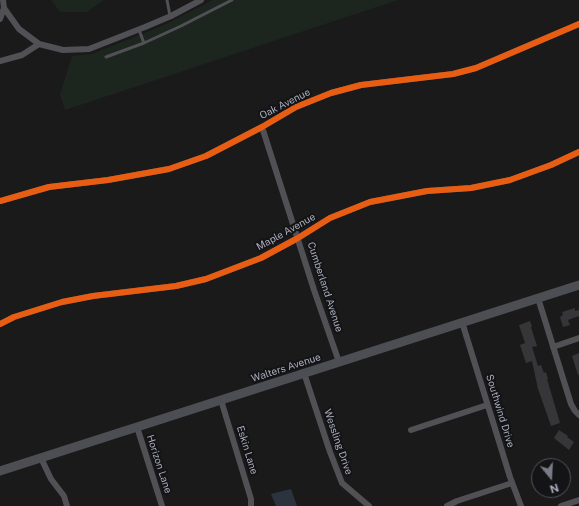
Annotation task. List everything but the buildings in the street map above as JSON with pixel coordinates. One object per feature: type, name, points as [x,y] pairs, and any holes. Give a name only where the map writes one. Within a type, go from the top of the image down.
[{"type":"main road","name":"Walters Avenue","points":[[0,471],[579,285]]},
{"type":"street","points":[[0,19],[4,8],[3,0]]},
{"type":"street","points":[[4,8],[19,29],[39,44],[63,50],[89,49],[139,30],[201,0]]},
{"type":"street","name":"Oak Avenue","points":[[0,201],[49,187],[108,180],[169,169],[206,156],[262,127],[296,107],[332,93],[361,86],[453,74],[476,68],[579,24]]},
{"type":"street","points":[[0,61],[22,55],[39,44]]},
{"type":"street","name":"Cumberland Avenue","points":[[262,127],[339,362]]},
{"type":"street","name":"Maple Avenue","points":[[0,324],[62,302],[93,296],[176,286],[206,279],[261,258],[298,238],[330,218],[370,202],[427,191],[470,188],[510,180],[579,152]]},
{"type":"street","points":[[538,298],[571,404],[579,415]]},
{"type":"street","name":"Southwind Drive","points":[[462,322],[520,506]]},
{"type":"street","points":[[553,347],[579,338]]},
{"type":"street","name":"Wessling Drive","points":[[304,373],[330,452],[342,483],[369,506]]},
{"type":"street","name":"Eskin Lane","points":[[221,400],[251,499],[251,506]]},
{"type":"street","points":[[411,430],[487,405]]},
{"type":"street","name":"Horizon Lane","points":[[137,427],[162,506]]},
{"type":"street","points":[[41,458],[52,479],[64,496],[67,506]]},
{"type":"street","points":[[447,506],[457,501],[512,483]]},
{"type":"street","points":[[561,506],[579,500]]},
{"type":"lane","points":[[167,0],[170,16]]},
{"type":"lane","points":[[106,57],[144,43],[232,0]]},
{"type":"lane","points":[[139,30],[144,43]]},
{"type":"shaded area","points":[[51,0],[104,0],[87,12],[60,12]]},
{"type":"shaded area","points":[[213,0],[398,0],[65,110],[60,94],[72,56],[92,54],[164,25]]},
{"type":"shaded area","points":[[291,489],[297,506],[276,506],[271,494]]},
{"type":"cycle path","points":[[0,201],[49,187],[108,180],[169,169],[206,156],[262,127],[296,107],[331,93],[361,85],[453,74],[476,68],[579,24]]},
{"type":"cycle path","points":[[0,324],[14,317],[62,302],[93,296],[176,286],[206,279],[261,258],[298,238],[330,218],[370,202],[427,191],[471,188],[510,180],[551,165],[579,152]]}]
